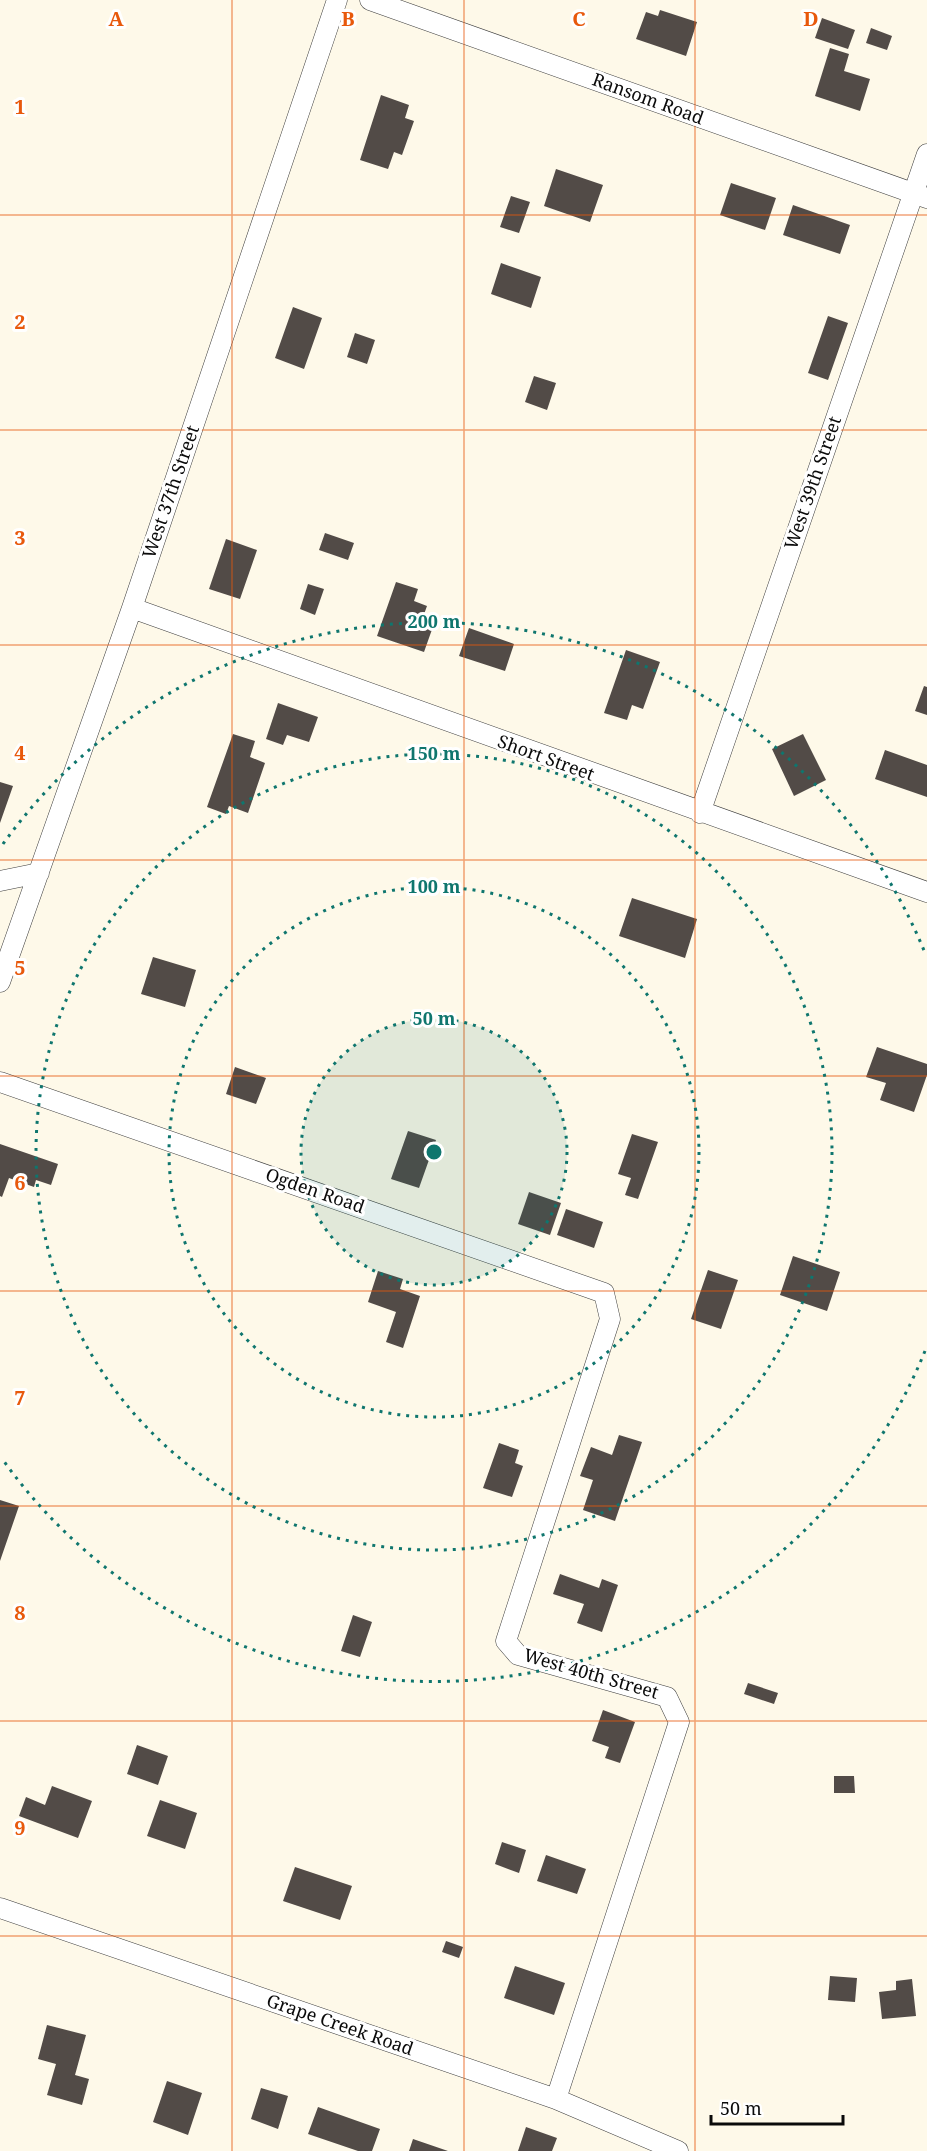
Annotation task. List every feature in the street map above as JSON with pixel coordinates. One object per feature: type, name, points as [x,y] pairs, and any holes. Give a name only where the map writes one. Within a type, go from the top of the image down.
[{"type":"street","name":"West 37th Street","points":[[0,982],[132,608],[337,0]]},
{"type":"street","name":"Ransom Road","points":[[370,0],[920,196]]},
{"type":"street","name":"West 39th Street","points":[[700,813],[920,196],[927,154]]},
{"type":"street","name":"Short Street","points":[[132,608],[700,813],[927,892]]},
{"type":"street","points":[[0,881],[39,873]]},
{"type":"street","name":"Ogden Road","points":[[0,1082],[604,1293],[610,1319]]},
{"type":"street","name":"West 40th Street","points":[[556,2100],[679,1722],[668,1697],[518,1655],[506,1641],[610,1319]]},
{"type":"street","name":"Grape Creek Road","points":[[0,1908],[556,2100],[678,2151]]},
{"type":"building","points":[[660,10],[697,22],[686,56],[636,39],[646,12],[658,16]]},
{"type":"building","points":[[822,18],[855,30],[848,49],[815,38]]},
{"type":"building","points":[[871,28],[892,36],[887,50],[866,43]]},
{"type":"building","points":[[830,48],[849,54],[844,71],[870,79],[860,111],[815,96]]},
{"type":"building","points":[[381,95],[409,105],[405,118],[414,121],[402,155],[394,152],[388,169],[360,160]]},
{"type":"building","points":[[556,169],[603,185],[590,222],[544,206]]},
{"type":"building","points":[[731,183],[776,198],[765,230],[720,215]]},
{"type":"building","points":[[511,196],[530,202],[519,233],[500,227]]},
{"type":"building","points":[[793,205],[850,225],[840,254],[783,235]]},
{"type":"building","points":[[501,263],[541,277],[531,308],[491,294]]},
{"type":"building","points":[[293,307],[322,318],[304,369],[275,358]]},
{"type":"building","points":[[828,316],[848,323],[828,380],[808,373]]},
{"type":"building","points":[[355,333],[375,340],[367,364],[347,357]]},
{"type":"building","points":[[534,376],[556,383],[547,410],[525,402]]},
{"type":"building","points":[[325,533],[354,543],[348,560],[319,550]]},
{"type":"building","points":[[226,539],[257,550],[240,599],[209,589]]},
{"type":"building","points":[[396,582],[418,589],[414,601],[427,606],[423,617],[435,621],[424,652],[377,636]]},
{"type":"building","points":[[308,584],[324,589],[315,615],[300,609]]},
{"type":"building","points":[[469,628],[514,644],[505,671],[459,656]]},
{"type":"building","points":[[626,650],[660,662],[643,709],[632,705],[627,720],[604,713]]},
{"type":"building","points":[[924,686],[927,687],[927,715],[915,711]]},
{"type":"building","points":[[278,703],[318,717],[309,742],[287,735],[283,745],[266,739]]},
{"type":"building","points":[[233,734],[255,741],[250,757],[265,763],[248,813],[229,806],[226,814],[207,807]]},
{"type":"building","points":[[803,734],[826,780],[794,796],[772,749]]},
{"type":"building","points":[[885,750],[927,765],[927,797],[875,779]]},
{"type":"building","points":[[0,782],[13,786],[0,823]]},
{"type":"building","points":[[632,898],[697,919],[685,958],[619,936]]},
{"type":"building","points":[[153,957],[196,970],[185,1007],[141,994]]},
{"type":"building","points":[[877,1047],[927,1064],[927,1075],[914,1112],[880,1100],[886,1083],[866,1077]]},
{"type":"building","points":[[235,1067],[266,1078],[256,1104],[226,1094]]},
{"type":"building","points":[[408,1131],[436,1140],[419,1188],[391,1179]]},
{"type":"building","points":[[632,1134],[658,1142],[638,1199],[625,1195],[631,1178],[618,1174]]},
{"type":"building","points":[[0,1144],[58,1164],[51,1185],[36,1180],[34,1187],[9,1178],[2,1197],[0,1196]]},
{"type":"building","points":[[529,1192],[561,1203],[550,1235],[518,1224]]},
{"type":"building","points":[[566,1209],[603,1222],[594,1248],[557,1235]]},
{"type":"building","points":[[793,1256],[840,1272],[827,1311],[780,1295]]},
{"type":"building","points":[[708,1270],[738,1280],[721,1329],[691,1319]]},
{"type":"building","points":[[378,1271],[403,1279],[400,1289],[420,1296],[403,1348],[386,1342],[396,1312],[368,1302]]},
{"type":"building","points":[[619,1435],[642,1442],[615,1521],[583,1510],[593,1480],[580,1476],[591,1447],[612,1455]]},
{"type":"building","points":[[499,1443],[519,1450],[515,1463],[523,1466],[512,1497],[483,1488]]},
{"type":"building","points":[[0,1500],[19,1506],[0,1561]]},
{"type":"building","points":[[560,1574],[599,1588],[602,1579],[618,1585],[602,1632],[577,1623],[584,1604],[553,1594]]},
{"type":"building","points":[[353,1615],[372,1622],[360,1657],[341,1651]]},
{"type":"building","points":[[748,1683],[778,1693],[774,1704],[744,1694]]},
{"type":"building","points":[[603,1710],[635,1722],[620,1763],[605,1758],[609,1747],[592,1741]]},
{"type":"building","points":[[137,1745],[168,1756],[158,1785],[127,1774]]},
{"type":"building","points":[[834,1776],[854,1776],[855,1793],[834,1793]]},
{"type":"building","points":[[52,1786],[92,1801],[78,1838],[19,1816],[26,1797],[45,1805]]},
{"type":"building","points":[[160,1800],[197,1813],[185,1849],[147,1836]]},
{"type":"building","points":[[502,1842],[526,1850],[519,1873],[495,1864]]},
{"type":"building","points":[[546,1855],[586,1869],[577,1894],[537,1881]]},
{"type":"building","points":[[295,1867],[352,1886],[340,1920],[283,1901]]},
{"type":"building","points":[[446,1941],[463,1947],[459,1958],[442,1952]]},
{"type":"building","points":[[515,1966],[565,1983],[554,2015],[504,1998]]},
{"type":"building","points":[[830,1976],[857,1978],[855,2002],[828,2000]]},
{"type":"building","points":[[912,1979],[916,2016],[882,2019],[879,1992],[896,1990],[896,1981]]},
{"type":"building","points":[[47,2025],[86,2035],[75,2075],[89,2079],[82,2105],[47,2095],[56,2064],[38,2059]]},
{"type":"building","points":[[167,2081],[202,2093],[188,2135],[153,2122]]},
{"type":"building","points":[[261,2088],[288,2096],[278,2129],[251,2119]]},
{"type":"building","points":[[318,2107],[380,2129],[372,2151],[358,2151],[308,2134]]},
{"type":"building","points":[[526,2127],[557,2138],[552,2151],[518,2151]]},
{"type":"building","points":[[413,2139],[448,2151],[409,2151]]}]
